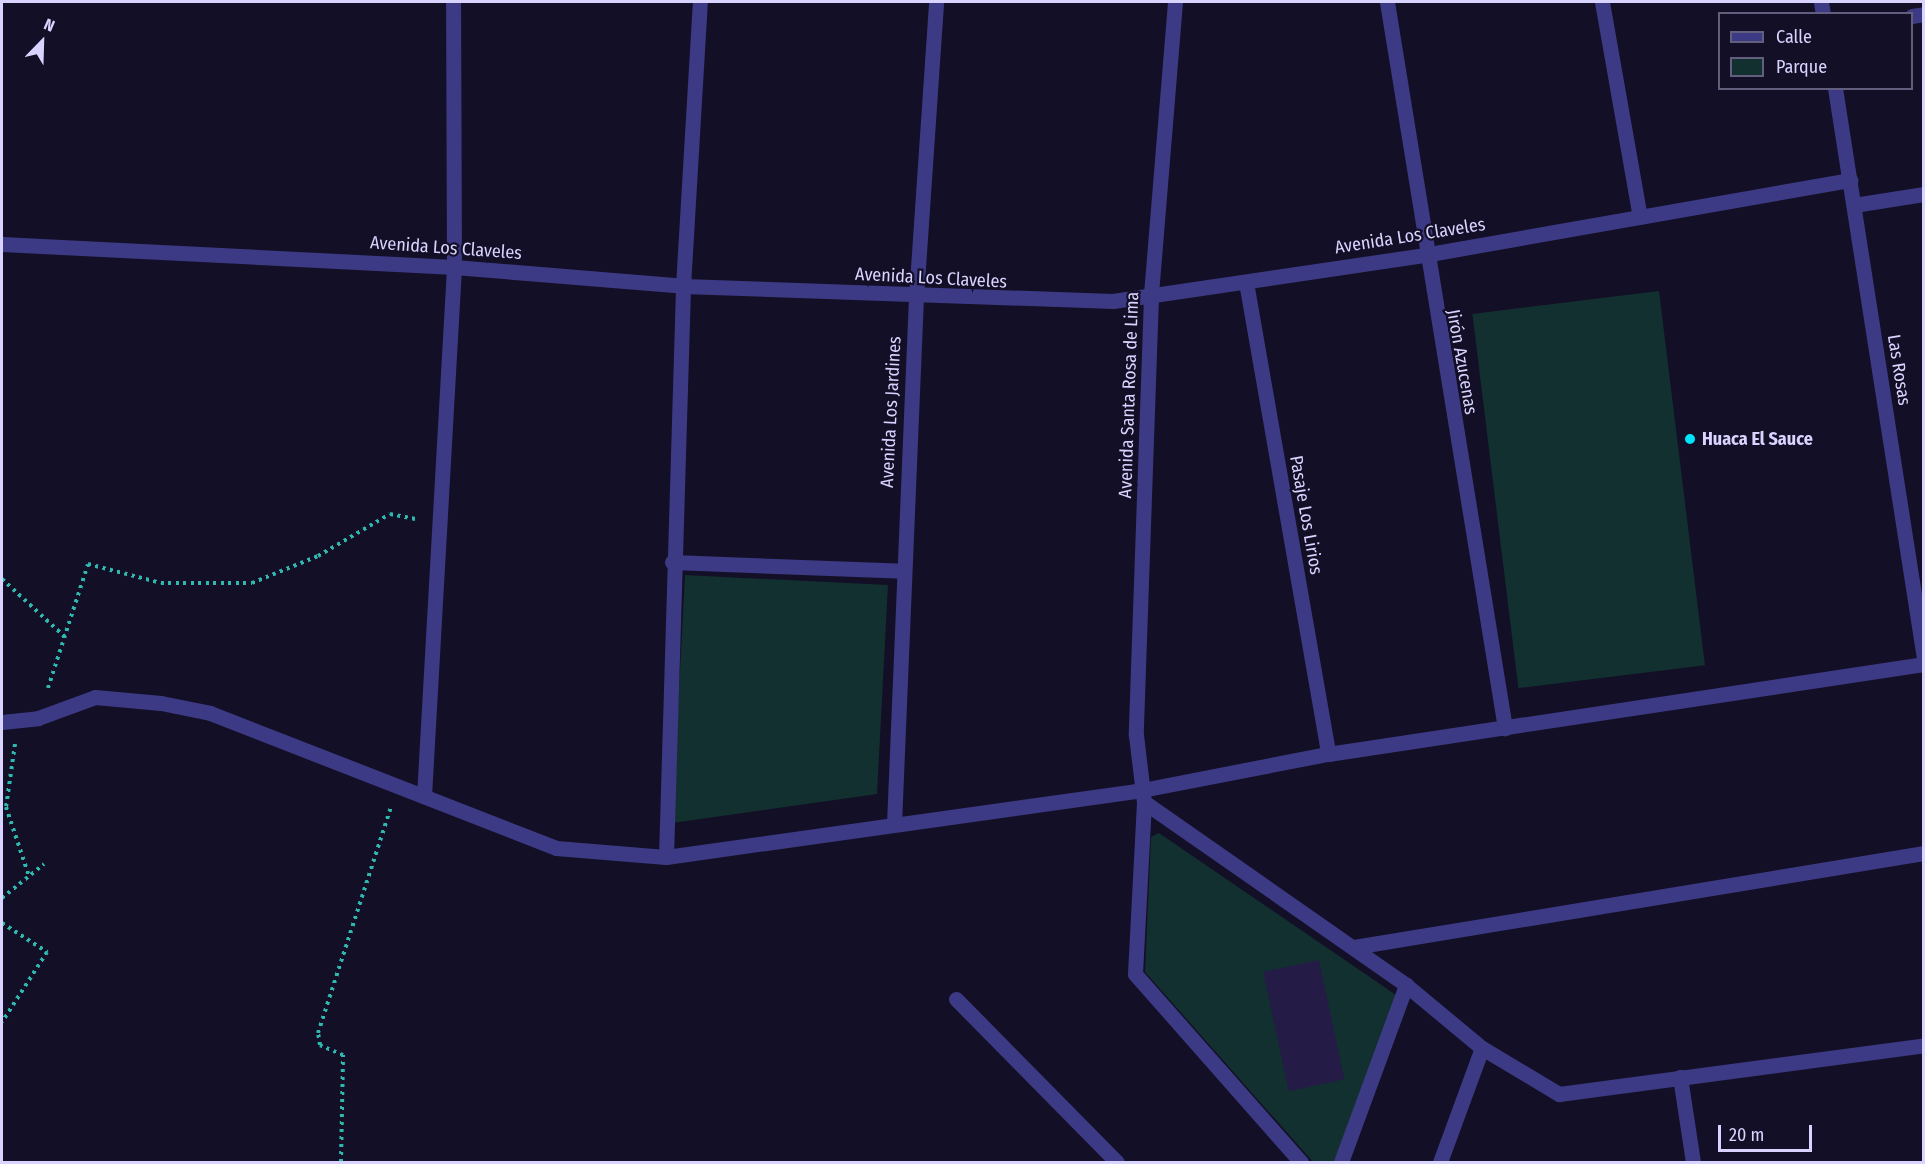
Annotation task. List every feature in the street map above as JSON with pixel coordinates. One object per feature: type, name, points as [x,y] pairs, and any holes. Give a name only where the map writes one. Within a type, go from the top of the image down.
[{"type":"street","points":[[424,796],[454,267],[453,2]]},
{"type":"street","points":[[666,857],[672,562],[683,286],[700,2]]},
{"type":"street","name":"Avenida Los Jardines","points":[[894,824],[916,297],[936,2]]},
{"type":"street","name":"Avenida Santa Rosa de Lima","points":[[1174,2],[1151,296],[1136,735],[1143,796],[1135,974],[1301,1162]]},
{"type":"street","name":"Jirón Azucenas","points":[[1387,2],[1424,255],[1505,728]]},
{"type":"street","points":[[1602,2],[1640,217]]},
{"type":"street","name":"Las Rosas","points":[[1835,90],[1923,658]]},
{"type":"street","name":"Avenida Los Claveles","points":[[2,244],[454,267],[683,286],[1033,303],[1151,296],[1246,282],[1424,255],[1851,180]]},
{"type":"street","points":[[1854,206],[1923,194]]},
{"type":"street","name":"Pasaje Los Lirios","points":[[1246,282],[1328,754]]},
{"type":"street","points":[[672,562],[903,571]]},
{"type":"street","points":[[2,722],[38,718],[95,697],[161,703],[210,713],[556,848],[666,857],[894,824],[1143,796],[1328,754],[1923,664]]},
{"type":"street","points":[[1143,796],[1406,985],[1482,1048],[1559,1094],[1923,1045]]},
{"type":"street","points":[[1354,948],[1923,853]]},
{"type":"street","points":[[1341,1162],[1406,985]]},
{"type":"street","points":[[956,999],[1117,1162]]},
{"type":"street","points":[[1440,1162],[1482,1048]]},
{"type":"street","points":[[1680,1077],[1693,1162]]},
{"type":"path","points":[[38,718],[88,564],[161,583],[252,583],[318,556],[390,514],[439,522]]},
{"type":"path","points":[[2,579],[65,637]]},
{"type":"path","points":[[18,721],[6,807],[29,876]]},
{"type":"path","points":[[341,1162],[343,1055],[320,1045],[318,1033],[398,785]]},
{"type":"path","points":[[2,898],[44,864]]},
{"type":"path","points":[[2,923],[47,952],[2,1023]]},
{"type":"green space","points":[[1659,291],[1705,665],[1518,688],[1472,314]]},
{"type":"green space","points":[[685,575],[888,585],[877,794],[672,823]]},
{"type":"green space","points":[[1159,833],[1396,995],[1335,1162],[1313,1162],[1145,972],[1151,837]]},
{"type":"building","points":[[1319,960],[1344,1079],[1289,1091],[1263,972]]},
{"type":"place","name":"Huaca El Sauce","points":[[1690,439]]}]
